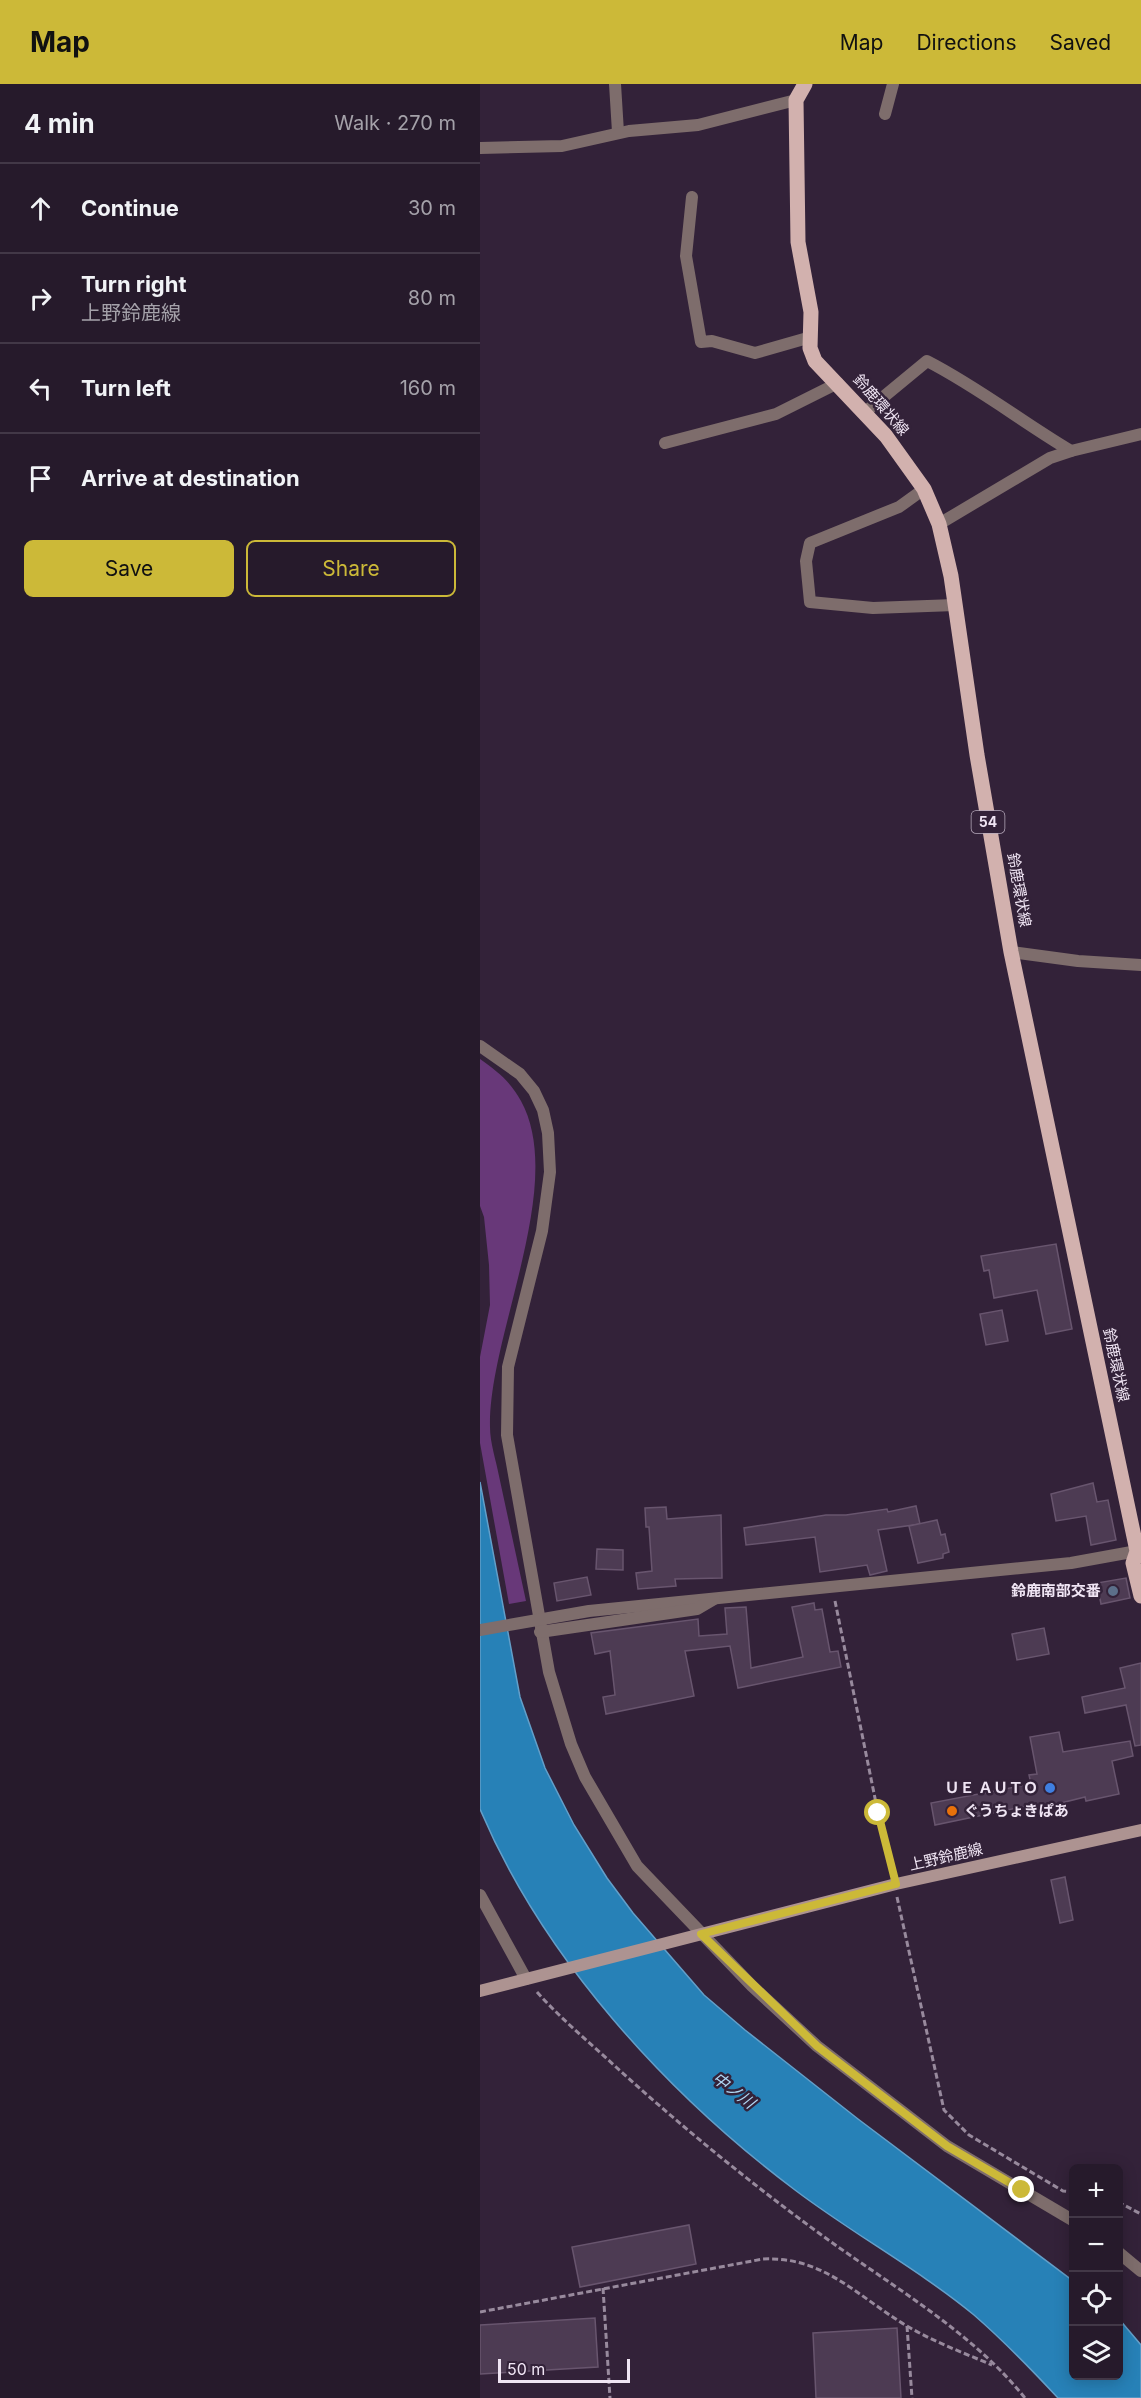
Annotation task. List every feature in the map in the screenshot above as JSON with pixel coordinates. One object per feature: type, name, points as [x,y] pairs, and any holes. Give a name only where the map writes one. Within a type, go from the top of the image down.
[{"type":"main road","points":[[796,100],[805,84]]},
{"type":"main road","name":"鈴鹿環状線","points":[[796,100],[798,242],[811,312],[810,348],[815,361],[838,383],[885,436],[924,489],[939,524],[955,605],[977,755],[1011,952],[1139,1551],[1133,1563],[1141,1596]]},
{"type":"main road","name":"上野鈴鹿線","points":[[480,1991],[896,1884],[1141,1830]]},
{"type":"street","points":[[615,84],[618,132]]},
{"type":"street","points":[[885,114],[893,84]]},
{"type":"street","points":[[480,148],[562,146],[618,132],[698,125],[796,100]]},
{"type":"street","points":[[692,197],[686,256],[701,342],[712,341],[755,353],[811,337]]},
{"type":"street","points":[[864,413],[927,361],[988,396],[1022,422],[1071,451]]},
{"type":"street","points":[[665,443],[776,414],[838,383]]},
{"type":"street","points":[[939,524],[1050,458],[1141,435]]},
{"type":"street","points":[[924,489],[899,507],[810,543],[806,561],[810,602],[873,608],[955,605]]},
{"type":"street","points":[[1011,952],[1078,961],[1141,965]]},
{"type":"street","points":[[480,1046],[520,1074],[534,1091],[543,1110],[550,1151],[549,1181],[542,1231],[508,1366],[506,1404],[510,1460],[537,1624],[560,1712],[585,1777],[637,1866],[698,1935],[817,2046],[938,2139],[1069,2218]]},
{"type":"street","points":[[480,1630],[537,1624],[589,1611],[1071,1563],[1139,1551]]},
{"type":"street","points":[[480,1895],[526,1979]]},
{"type":"street","points":[[1123,2255],[1141,2271]]},
{"type":"path","points":[[832,1588],[878,1813],[896,1884],[944,2110],[969,2135],[1063,2191],[1069,2192]]},
{"type":"path","points":[[526,1979],[564,2023],[672,2118],[799,2218],[960,2335],[1025,2398]]},
{"type":"path","points":[[1123,2204],[1141,2214]]},
{"type":"path","points":[[480,2312],[763,2259],[783,2258],[812,2265],[907,2326],[995,2367]]},
{"type":"path","points":[[603,2288],[610,2398]]},
{"type":"path","points":[[907,2326],[912,2398]]},
{"type":"shaded area","points":[[480,1059],[513,1088],[521,1101],[533,1135],[535,1175],[531,1217],[500,1349],[490,1427],[526,1601],[509,1604],[480,1443],[480,1357],[490,1305],[489,1265],[484,1217],[480,1206]]},
{"type":"water","name":"中ノ川","points":[[480,1482],[520,1697],[545,1768],[574,1825],[607,1878],[633,1913],[704,1995],[858,2119],[1069,2278],[1069,2380],[1123,2380],[1123,2324],[1141,2345],[1141,2398],[1058,2398],[996,2335],[953,2298],[817,2206],[747,2152],[655,2066],[573,1969],[538,1918],[506,1864],[480,1809]]},
{"type":"building","points":[[1056,1244],[1072,1329],[1046,1334],[1037,1290],[994,1298],[989,1270],[984,1271],[981,1256]]},
{"type":"building","points":[[1002,1310],[1008,1341],[986,1345],[980,1314]]},
{"type":"building","points":[[1093,1483],[1097,1502],[1108,1500],[1116,1540],[1091,1545],[1086,1516],[1056,1521],[1051,1494]]},
{"type":"building","points":[[916,1506],[920,1524],[878,1530],[887,1571],[870,1575],[867,1565],[820,1572],[815,1537],[746,1545],[744,1528],[826,1515],[846,1515],[887,1509],[888,1512]]},
{"type":"building","points":[[666,1507],[667,1519],[721,1515],[722,1578],[675,1579],[676,1586],[638,1589],[636,1573],[652,1571],[649,1527],[646,1527],[645,1508]]},
{"type":"building","points":[[937,1520],[941,1535],[945,1534],[949,1552],[943,1554],[943,1558],[918,1563],[909,1526]]},
{"type":"building","points":[[597,1549],[623,1550],[623,1570],[596,1569]]},
{"type":"building","points":[[587,1577],[591,1595],[557,1601],[554,1583]]},
{"type":"building","name":"鈴鹿南部交番","points":[[1126,1578],[1130,1598],[1101,1604],[1097,1583]]},
{"type":"building","points":[[814,1603],[815,1610],[822,1609],[830,1652],[838,1651],[841,1667],[738,1688],[730,1646],[685,1651],[694,1696],[606,1714],[603,1697],[615,1695],[610,1651],[595,1654],[591,1633],[698,1619],[699,1636],[727,1634],[725,1608],[746,1607],[751,1668],[803,1657],[792,1607]]},
{"type":"building","points":[[1044,1628],[1049,1654],[1017,1660],[1012,1634]]},
{"type":"building","points":[[1141,1663],[1141,1745],[1135,1746],[1126,1705],[1085,1713],[1082,1697],[1125,1688],[1120,1668]]},
{"type":"building","points":[[1059,1732],[1063,1752],[1130,1741],[1133,1756],[1112,1761],[1119,1794],[1086,1801],[1085,1797],[1037,1809],[1036,1804],[935,1825],[931,1803],[1031,1784],[1029,1775],[1037,1774],[1030,1737]]},
{"type":"building","points":[[1065,1877],[1073,1920],[1060,1923],[1051,1880]]},
{"type":"building","points":[[689,2225],[696,2264],[580,2287],[572,2247]]},
{"type":"building","points":[[595,2318],[598,2367],[480,2374],[480,2325]]},
{"type":"building","points":[[897,2328],[901,2398],[816,2398],[813,2333]]},
{"type":"place","name":"鈴鹿南部交番","points":[[1113,1591]]},
{"type":"place","name":"ＵＥ ＡＵＴＯ","points":[[1050,1788]]},
{"type":"place","name":"ぐうちょきぱあ","points":[[952,1811]]},
{"type":"route","points":[[878,1813],[896,1884],[701,1934],[714,1944],[752,1986],[817,2046],[947,2146],[1022,2190]]}]
